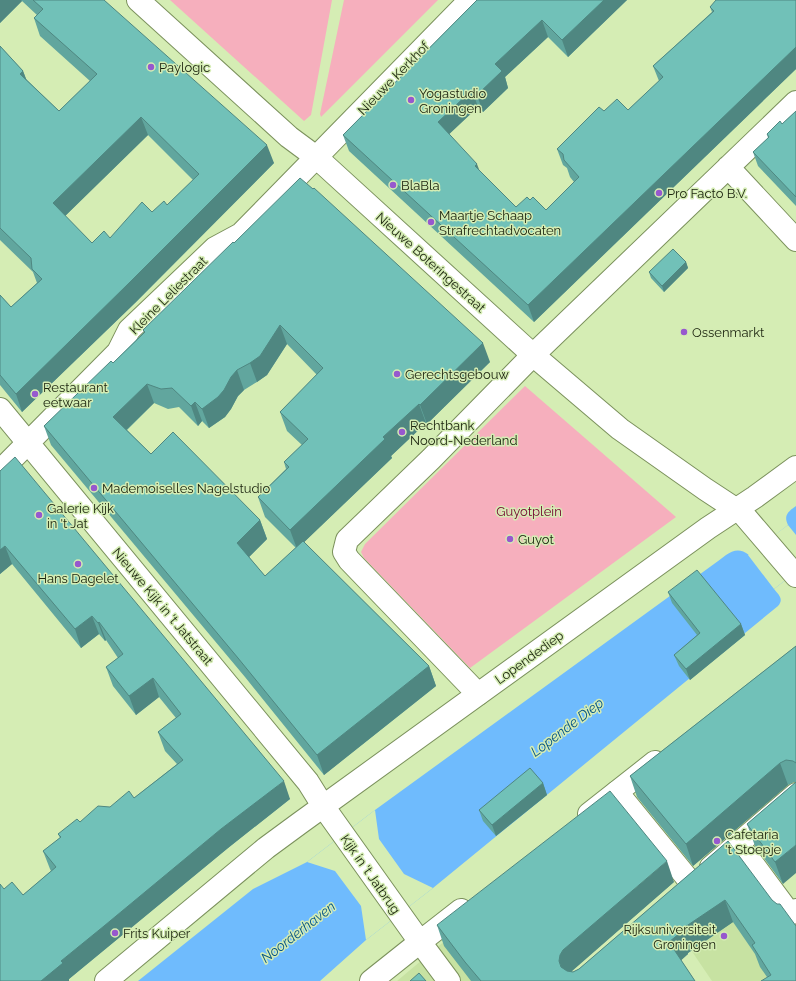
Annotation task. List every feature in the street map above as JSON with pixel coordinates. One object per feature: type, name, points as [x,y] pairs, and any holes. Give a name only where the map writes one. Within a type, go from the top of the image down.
[{"type":"street","name":"Nieuwe Boteringestraat","points":[[138,0],[289,137],[316,157],[533,355],[620,429],[743,514],[795,575]]},
{"type":"street","name":"Nieuwe Kerkhof","points":[[316,157],[470,0]]},
{"type":"street","points":[[478,694],[348,560],[344,552],[347,540],[431,459],[533,355],[796,102]]},
{"type":"street","name":"Kleine Leliestraat","points":[[0,471],[118,352],[129,330],[216,248],[240,234],[316,157]]},
{"type":"street","points":[[728,167],[796,240]]},
{"type":"street","name":"Nieuwe Kijk in 't Jatstraat","points":[[0,409],[308,782],[323,806]]},
{"type":"street","name":"Lopendediep","points":[[323,806],[796,467]]},
{"type":"street","points":[[573,826],[672,748]]},
{"type":"street","points":[[617,792],[684,890],[796,794]]},
{"type":"street","points":[[106,981],[266,848],[323,806]]},
{"type":"street","name":"Kijk in 't Jatbrug","points":[[323,806],[449,981]]},
{"type":"street","points":[[738,844],[790,914],[796,910]]},
{"type":"street","points":[[371,981],[479,897]]},
{"type":"shaded area","name":"Rijksuniversiteit Groningen","points":[[708,886],[796,981],[712,981],[691,950]]},
{"type":"shaded area","points":[[459,929],[509,981],[397,981]]},
{"type":"green space","points":[[170,0],[332,0],[311,115],[304,121]]},
{"type":"green space","points":[[344,0],[438,0],[321,117],[320,114]]},
{"type":"green space","name":"Guyotplein","points":[[525,386],[676,517],[470,668],[364,558],[361,552],[365,544]]},
{"type":"water","points":[[796,506],[796,572],[774,589],[781,599],[778,606],[433,888],[366,940],[320,981],[138,981],[253,889],[307,862],[375,810],[731,552],[739,551],[749,555],[788,525],[786,516]]},
{"type":"pier","points":[[788,525],[796,535],[796,572],[774,589],[748,555]]},
{"type":"pier","points":[[375,810],[379,839],[404,874],[433,888],[366,940],[361,906],[335,871],[307,862]]},
{"type":"building","points":[[33,0],[104,0],[267,145],[16,394],[0,375],[0,295],[11,307],[42,279],[32,269],[31,258],[0,228],[0,46],[23,71],[20,74],[59,111],[97,74],[34,18],[43,9]],"holes":[[[141,117],[199,174],[167,205],[164,201],[152,212],[142,202],[110,238],[104,231],[92,243],[53,203]]]},
{"type":"building","points":[[477,0],[604,0],[562,40],[542,20],[495,64],[502,71],[477,95],[472,90],[438,122],[477,164],[475,166],[516,207],[527,197],[530,200],[533,197],[546,210],[579,177],[564,160],[563,154],[557,149],[599,107],[604,111],[617,99],[628,110],[663,77],[653,66],[714,11],[710,7],[716,0],[796,0],[796,47],[528,305],[343,135]]},
{"type":"building","points":[[796,111],[796,197],[753,152],[769,137],[767,134],[780,121],[782,124]]},
{"type":"building","points":[[300,178],[313,189],[314,188],[483,343],[420,405],[419,404],[383,437],[385,439],[290,530],[258,497],[289,467],[284,462],[308,439],[280,412],[323,368],[280,325],[260,356],[237,370],[218,397],[202,409],[195,402],[191,406],[172,388],[161,389],[147,384],[113,417],[151,454],[173,432],[260,520],[237,543],[265,576],[303,541],[429,666],[317,755],[44,426],[111,361],[113,363],[145,332],[143,330]]},
{"type":"building","points":[[673,249],[686,262],[662,286],[649,272]]},
{"type":"building","points":[[15,457],[284,781],[221,829],[61,961],[63,963],[41,981],[0,981],[0,884],[4,889],[12,882],[23,895],[56,867],[43,851],[61,837],[58,834],[77,819],[80,822],[98,806],[110,807],[129,791],[134,798],[183,760],[158,732],[181,714],[153,678],[129,696],[106,667],[123,654],[99,622],[98,623],[92,616],[75,629],[5,546],[0,550],[0,471]]},
{"type":"building","points":[[697,570],[741,624],[686,669],[674,655],[700,633],[668,592]]},
{"type":"building","points":[[796,646],[796,763],[786,760],[780,763],[686,844],[630,776]]},
{"type":"building","points":[[530,768],[543,783],[492,825],[479,810]]},
{"type":"building","points":[[796,782],[796,845],[775,862],[747,824]]},
{"type":"building","points":[[610,791],[667,861],[563,950],[559,961],[561,967],[567,971],[573,972],[579,969],[728,841],[772,900],[777,904],[780,904],[796,926],[796,981],[761,981],[771,975],[752,945],[755,943],[725,900],[679,931],[680,933],[669,942],[695,981],[481,981],[437,925]]},
{"type":"building","points":[[419,973],[426,981],[410,981]]},
{"type":"place","name":"Paylogic","points":[[151,67]]},
{"type":"place","name":"Yogastudio Groningen","points":[[411,100]]},
{"type":"place","name":"BlaBla","points":[[393,185]]},
{"type":"place","name":"Pro Facto B.V.","points":[[659,193]]},
{"type":"place","name":"Maartje Schaap Strafrechtadvocaten","points":[[431,222]]},
{"type":"place","name":"Ossenmarkt","points":[[684,332]]},
{"type":"place","name":"Gerechtsgebouw","points":[[397,374]]},
{"type":"place","name":"Restaurant eetwaar","points":[[35,394]]},
{"type":"place","name":"Rechtbank Noord-Nederland","points":[[402,432]]},
{"type":"place","name":"Mademoiselles Nagelstudio","points":[[94,488]]},
{"type":"place","name":"Galerie Kijk in 't Jat","points":[[39,515]]},
{"type":"place","name":"Guyot","points":[[510,539]]},
{"type":"place","name":"Hans Dagelet","points":[[78,564]]},
{"type":"place","name":"Cafetaria 't Stoepje","points":[[717,841]]},
{"type":"place","name":"Frits Kuiper","points":[[115,933]]},
{"type":"place","name":"Rijksuniversiteit Groningen","points":[[724,936]]},
{"type":"water label","name":"Lopende Diep","points":[[567,727]]},
{"type":"water label","name":"Noorderhaven","points":[[298,932]]}]
